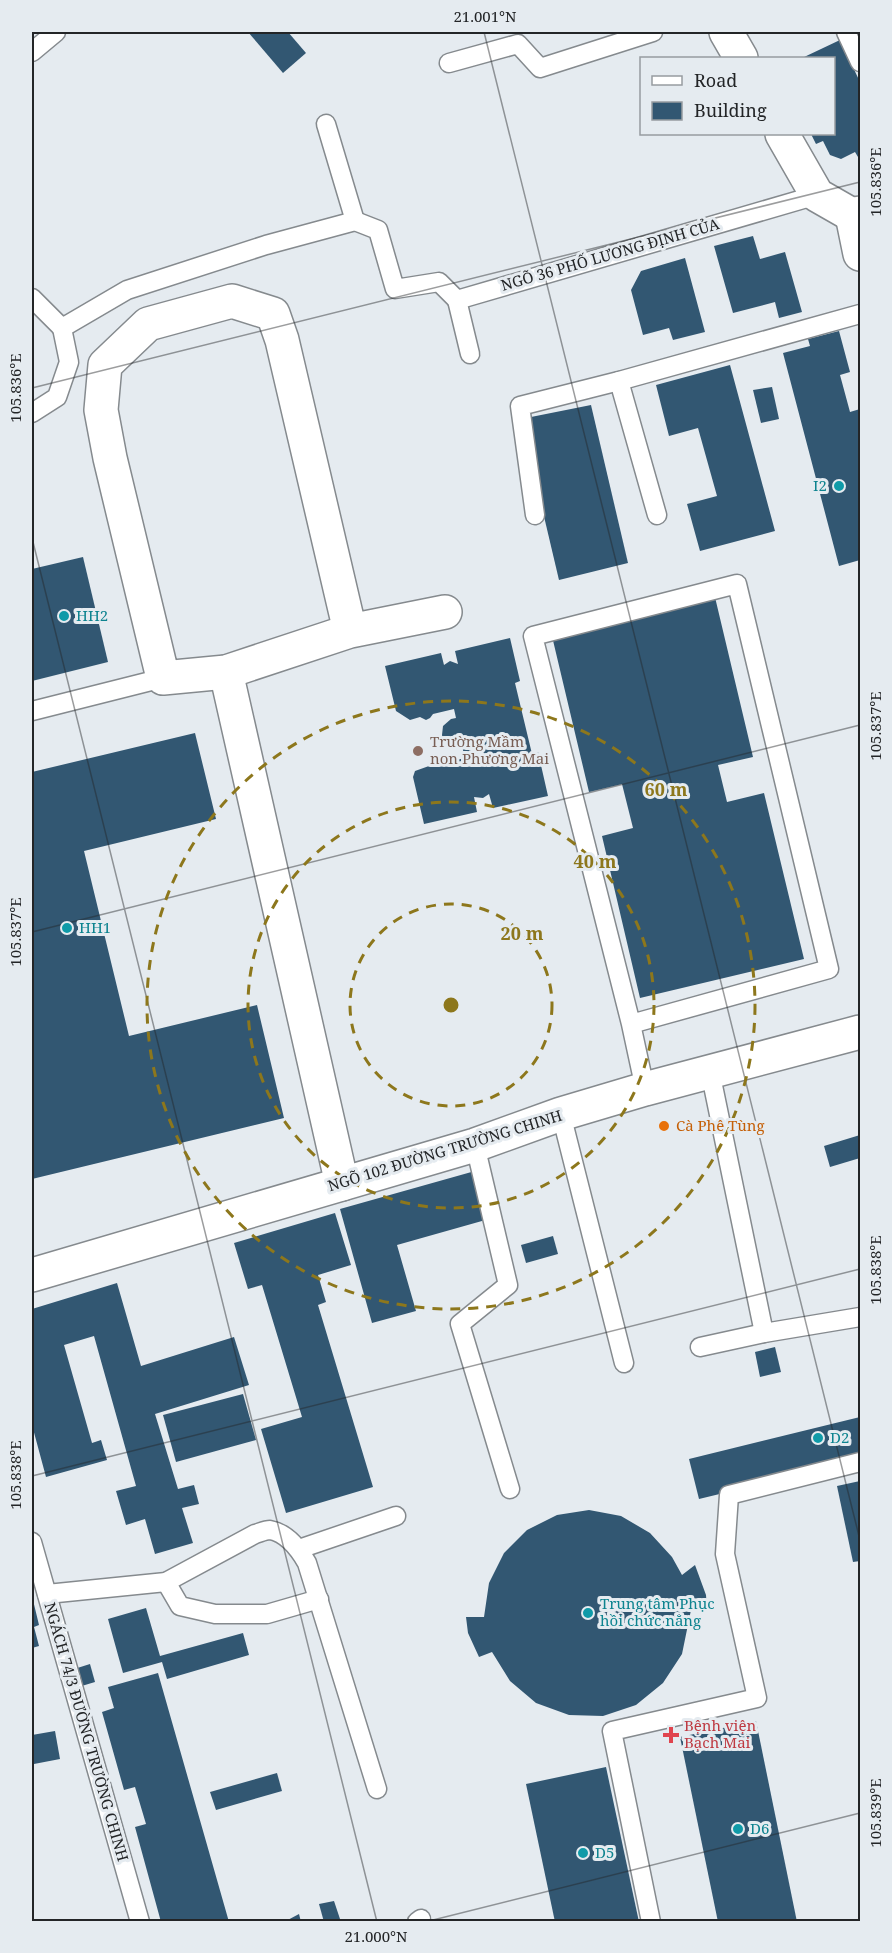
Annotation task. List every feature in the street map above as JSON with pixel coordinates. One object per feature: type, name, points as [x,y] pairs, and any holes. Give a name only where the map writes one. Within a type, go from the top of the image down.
[{"type":"street","points":[[726,32],[740,57]]},
{"type":"street","points":[[783,135],[816,195],[856,214],[861,254]]},
{"type":"street","points":[[350,632],[282,340],[273,314],[232,301],[148,324],[105,365],[101,410],[110,458],[163,678],[226,672],[350,632],[445,612]]},
{"type":"street","points":[[226,672],[342,1184]]},
{"type":"street","name":"NGÕ 102 ĐƯỜNG TRƯỜNG CHINH","points":[[32,1275],[475,1145],[561,1114],[645,1089],[861,1032]]},
{"type":"lane","points":[[32,52],[56,32]]},
{"type":"lane","points":[[449,63],[518,44],[540,68],[614,38],[653,32]]},
{"type":"lane","points":[[846,32],[861,62]]},
{"type":"lane","points":[[326,124],[355,221]]},
{"type":"lane","name":"NGÕ 36 PHỐ LƯƠNG ĐỊNH CỦA","points":[[457,300],[816,195]]},
{"type":"lane","points":[[62,328],[127,290],[266,245],[355,221],[378,230],[395,289],[439,282],[457,300],[470,354]]},
{"type":"lane","points":[[32,298],[62,328],[69,362],[57,397],[32,412]]},
{"type":"lane","points":[[536,515],[520,406],[861,314]]},
{"type":"lane","points":[[619,381],[657,515]]},
{"type":"lane","points":[[631,1024],[829,969],[737,584],[533,636],[631,1024],[645,1089]]},
{"type":"lane","points":[[32,711],[163,678]]},
{"type":"lane","points":[[710,1071],[764,1333]]},
{"type":"lane","points":[[561,1114],[624,1363]]},
{"type":"lane","points":[[475,1145],[508,1285],[460,1324],[510,1489]]},
{"type":"lane","points":[[700,1347],[764,1333],[861,1317]]},
{"type":"lane","points":[[651,1922],[612,1731],[757,1698],[726,1554],[729,1495],[861,1462]]},
{"type":"lane","points":[[299,1549],[396,1516]]},
{"type":"lane","points":[[47,1594],[166,1582],[255,1534],[268,1530],[286,1538],[299,1549],[308,1563],[377,1789]]},
{"type":"lane","name":"NGÁCH 74/3 ĐƯỜNG TRƯỜNG CHINH","points":[[32,1542],[140,1922]]},
{"type":"lane","points":[[166,1582],[180,1606],[215,1614],[267,1614],[319,1599]]},
{"type":"building","points":[[248,32],[288,32],[306,53],[283,73]]},
{"type":"building","points":[[840,40],[860,82],[860,156],[858,157],[855,152],[841,159],[830,155],[823,141],[816,144],[812,135],[835,135],[835,57],[804,57]]},
{"type":"building","points":[[753,236],[760,259],[785,252],[802,312],[779,318],[775,302],[733,313],[714,246]]},
{"type":"building","points":[[685,258],[705,332],[673,340],[669,328],[643,335],[631,290],[641,271]]},
{"type":"building","name":"I2","points":[[839,331],[850,372],[840,375],[850,412],[860,409],[860,560],[839,566],[783,353],[810,346],[808,339]]},
{"type":"building","points":[[730,365],[775,531],[700,551],[687,504],[717,496],[698,428],[669,436],[656,385]]},
{"type":"building","points":[[772,387],[779,419],[761,423],[753,390]]},
{"type":"building","points":[[591,405],[628,563],[559,580],[521,419]]},
{"type":"building","name":"HH2","points":[[83,557],[108,662],[32,681],[32,569]]},
{"type":"building","points":[[714,593],[753,757],[718,765],[727,802],[764,793],[804,959],[640,998],[602,836],[633,828],[622,784],[589,792],[551,632]]},
{"type":"building","points":[[510,638],[520,681],[515,683],[532,754],[538,752],[548,796],[493,808],[489,794],[483,798],[474,797],[477,812],[424,824],[413,777],[415,771],[429,766],[435,758],[443,763],[465,758],[462,746],[451,746],[443,740],[443,726],[456,718],[454,709],[433,714],[426,720],[420,717],[410,720],[396,711],[385,666],[441,653],[444,665],[450,661],[458,664],[455,651]]},
{"type":"building","name":"HH1","points":[[195,733],[216,819],[84,851],[129,1036],[257,1005],[284,1118],[32,1179],[32,772]]},
{"type":"building","points":[[860,1135],[860,1158],[830,1167],[824,1146]]},
{"type":"building","points":[[475,1171],[489,1219],[397,1245],[416,1311],[372,1323],[340,1209]]},
{"type":"building","points":[[335,1213],[351,1265],[318,1275],[326,1302],[318,1305],[373,1487],[286,1513],[261,1429],[302,1417],[262,1285],[248,1289],[234,1243]]},
{"type":"building","points":[[553,1236],[558,1254],[526,1263],[521,1245]]},
{"type":"building","points":[[117,1283],[141,1366],[234,1337],[249,1385],[155,1414],[178,1489],[194,1485],[199,1504],[182,1508],[193,1543],[155,1554],[145,1519],[126,1525],[116,1491],[136,1486],[94,1336],[64,1345],[92,1443],[101,1440],[107,1460],[46,1477],[32,1425],[32,1309]]},
{"type":"building","points":[[775,1347],[781,1372],[760,1377],[755,1352]]},
{"type":"building","points":[[243,1394],[256,1440],[176,1462],[163,1415]]},
{"type":"building","name":"D2","points":[[860,1417],[860,1460],[699,1499],[689,1459]]},
{"type":"building","points":[[860,1481],[860,1561],[853,1562],[837,1486]]},
{"type":"building","name":"Trung tâm Phục hồi chức năng","points":[[589,1510],[621,1516],[650,1533],[672,1557],[682,1575],[695,1565],[706,1595],[707,1610],[691,1610],[682,1654],[663,1683],[636,1705],[603,1716],[569,1715],[536,1703],[510,1681],[492,1652],[479,1657],[468,1633],[466,1617],[484,1617],[489,1583],[504,1553],[527,1530],[557,1515]]},
{"type":"building","points":[[32,1596],[39,1625],[34,1627],[39,1646],[32,1648]]},
{"type":"building","points":[[146,1608],[160,1656],[243,1633],[249,1655],[167,1679],[162,1662],[123,1673],[108,1619]]},
{"type":"building","points":[[90,1664],[95,1682],[75,1688],[71,1670]]},
{"type":"building","points":[[158,1673],[229,1922],[161,1922],[135,1827],[146,1824],[135,1787],[124,1790],[102,1712],[114,1708],[108,1687]]},
{"type":"building","name":"D6","points":[[756,1721],[797,1922],[718,1922],[680,1737]]},
{"type":"building","points":[[55,1731],[60,1759],[34,1764],[32,1735]]},
{"type":"building","name":"D5","points":[[606,1767],[639,1922],[555,1922],[526,1784]]},
{"type":"building","points":[[277,1773],[282,1791],[216,1810],[210,1792]]},
{"type":"building","points":[[334,1901],[341,1922],[324,1922],[319,1904]]},
{"type":"building","points":[[299,1914],[301,1922],[284,1922]]},
{"type":"place","name":"I2","points":[[839,486]]},
{"type":"place","name":"HH2","points":[[64,616]]},
{"type":"place","name":"Trường Mầm non Phương Mai","points":[[418,751]]},
{"type":"place","name":"HH1","points":[[67,928]]},
{"type":"place","name":"Cà Phê Tùng","points":[[664,1126]]},
{"type":"place","name":"D2","points":[[818,1438]]},
{"type":"place","name":"Trung tâm Phục hồi chức năng","points":[[588,1613]]},
{"type":"place","name":"Bệnh viện Bạch Mai","points":[[671,1735]]},
{"type":"place","name":"D6","points":[[738,1829]]},
{"type":"place","name":"D5","points":[[583,1853]]}]
